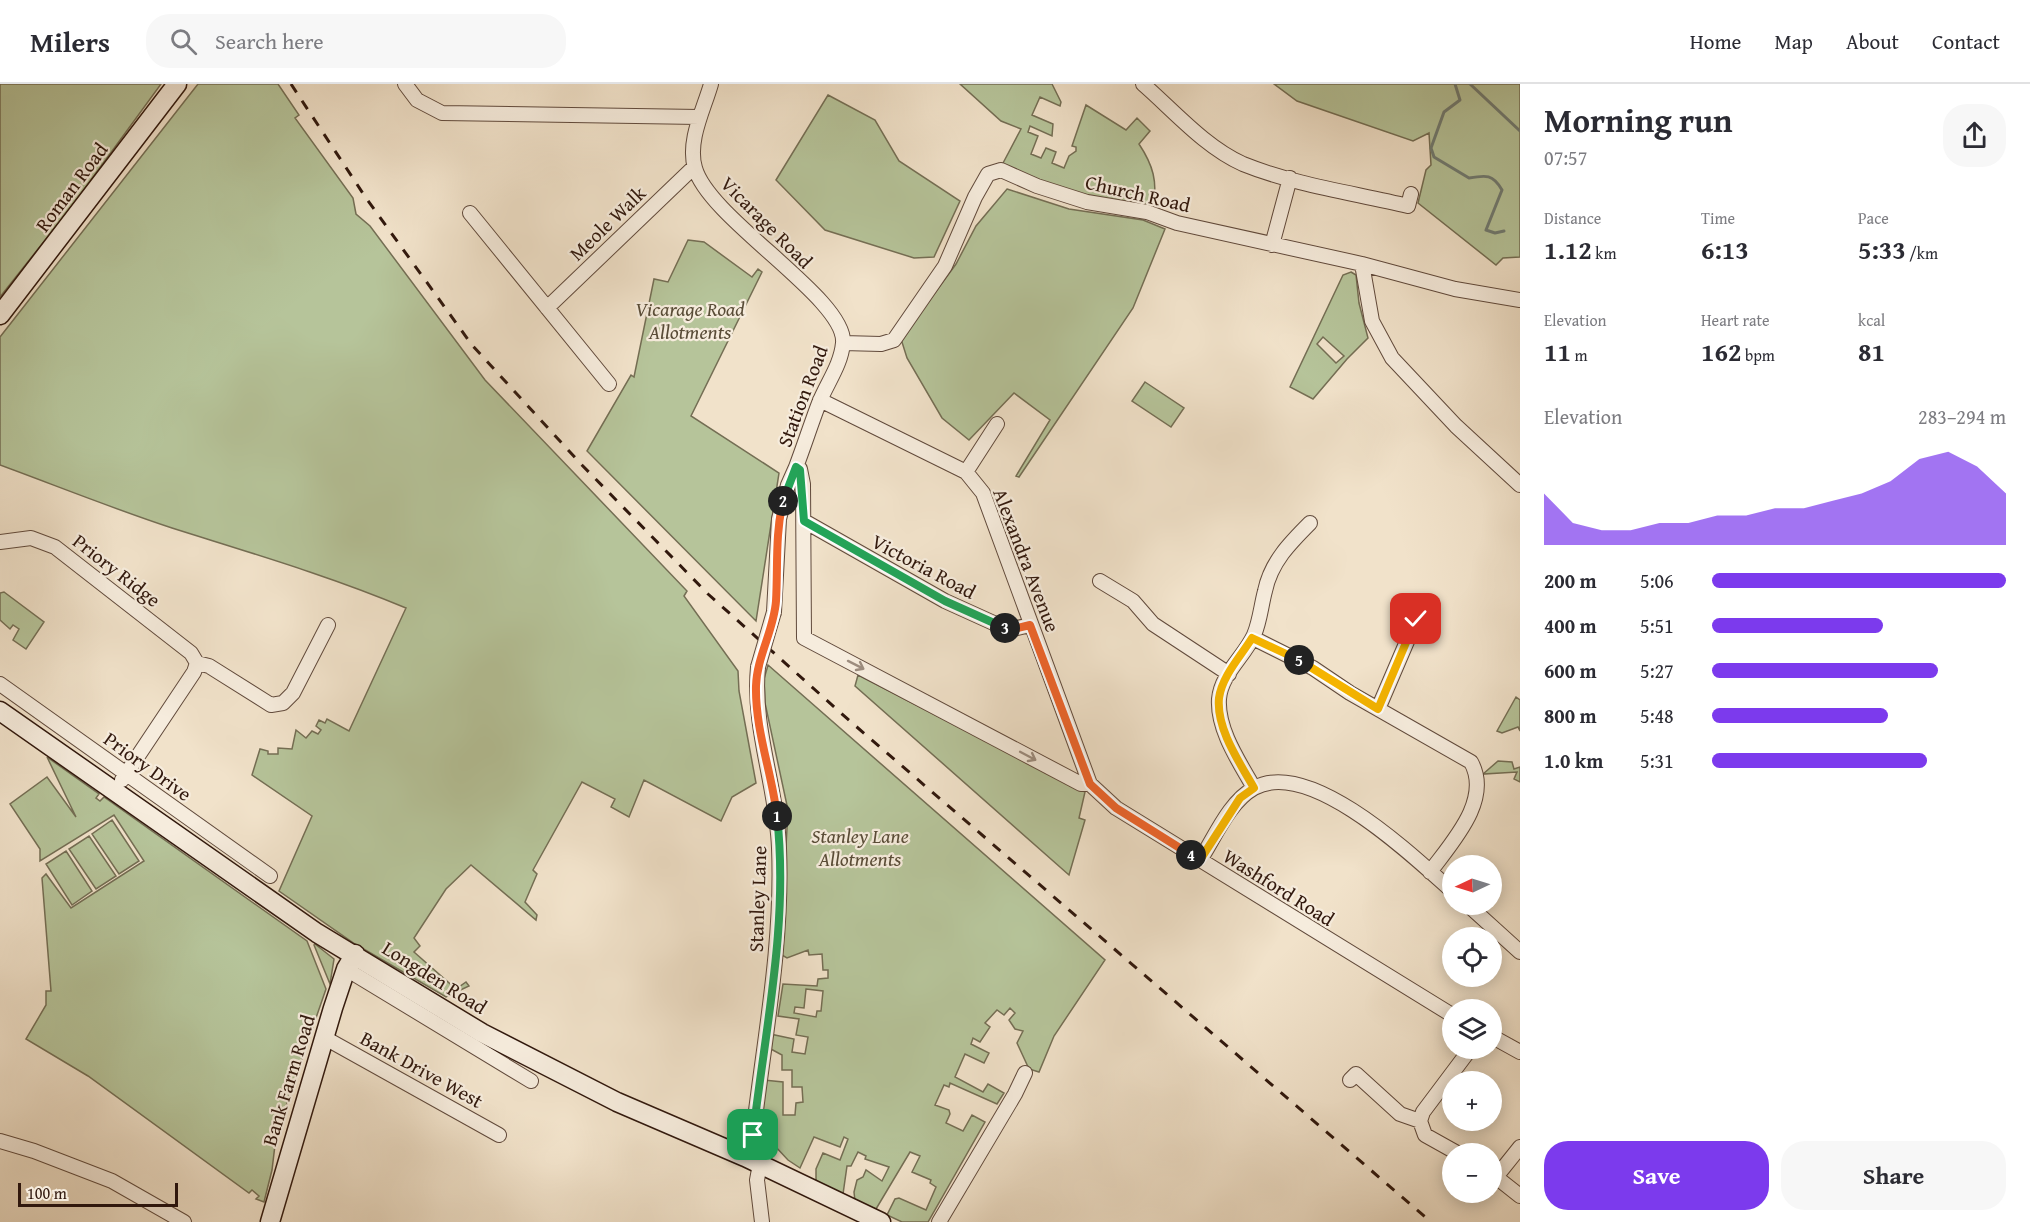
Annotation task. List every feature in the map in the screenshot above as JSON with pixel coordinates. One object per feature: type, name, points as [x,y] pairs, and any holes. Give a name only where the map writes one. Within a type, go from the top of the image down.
[{"type":"street","name":"Roman Road","points":[[0,315],[177,84]]},
{"type":"street","points":[[405,84],[417,100],[442,113],[699,117]]},
{"type":"street","points":[[694,167],[699,117],[711,84]]},
{"type":"street","points":[[1143,84],[1201,137],[1242,163],[1290,178],[1408,206],[1411,194]]},
{"type":"street","name":"Meole Walk","points":[[547,308],[694,167]]},
{"type":"street","name":"Vicarage Road","points":[[694,167],[704,189],[723,210],[774,254],[827,311],[839,326],[843,343]]},
{"type":"street","name":"Church Road","points":[[843,343],[881,344],[894,340],[945,266],[975,197],[988,174],[1001,170],[1036,186],[1087,202],[1147,212],[1177,223],[1362,264],[1455,289],[1520,300]]},
{"type":"street","points":[[1272,245],[1290,178]]},
{"type":"street","points":[[470,213],[609,384]]},
{"type":"street","points":[[1362,264],[1372,321],[1392,358],[1456,426],[1520,485]]},
{"type":"street","name":"Station Road","points":[[804,638],[803,484],[800,470],[796,467],[820,400],[834,376],[843,343]]},
{"type":"street","name":"Alexandra Avenue","points":[[820,400],[966,472],[983,493],[1090,784]]},
{"type":"street","points":[[966,472],[997,424]]},
{"type":"street","name":"Stanley Lane","points":[[762,1222],[752,1160],[753,1135],[779,930],[778,833],[773,786],[757,711],[758,667],[774,612],[779,519],[788,485],[796,467]]},
{"type":"street","name":"Victoria Road","points":[[804,521],[945,601],[1009,630],[1030,625]]},
{"type":"street","points":[[1254,788],[1237,758],[1220,712],[1219,698],[1229,674],[1252,638],[1273,567],[1298,542],[1310,523]]},
{"type":"street","name":"Priory Ridge","points":[[0,542],[31,538],[55,547],[192,652],[196,663],[209,666],[263,702],[277,705],[293,693],[315,635],[328,625]]},
{"type":"street","points":[[1106,581],[1133,602],[1153,624],[1229,674]]},
{"type":"street","points":[[1378,709],[1421,610]]},
{"type":"street","name":"Washford Road","points":[[804,638],[1081,784],[1090,784],[1116,808],[1442,1009]]},
{"type":"street","points":[[1252,638],[1313,668],[1378,709],[1471,762],[1476,770],[1478,781],[1476,798],[1456,835],[1430,872]]},
{"type":"street","points":[[115,789],[194,672],[196,663]]},
{"type":"street","name":"Priory Drive","points":[[2,685],[270,876]]},
{"type":"street","name":"Longden Road","points":[[0,711],[115,789],[317,933],[350,961],[552,1070],[617,1102],[752,1160],[881,1222]]},
{"type":"street","points":[[1200,860],[1240,798],[1254,788],[1277,783],[1305,787],[1343,804],[1386,832],[1442,882]]},
{"type":"street","points":[[1479,915],[1520,952]]},
{"type":"street","points":[[350,961],[531,1081]]},
{"type":"street","name":"Bank Farm Road","points":[[270,1222],[350,961]]},
{"type":"street","name":"Bank Drive West","points":[[325,1038],[499,1135]]},
{"type":"street","points":[[1502,1042],[1520,1052]]},
{"type":"street","points":[[1442,1144],[1425,1135],[1420,1122],[1423,1112],[1463,1059]]},
{"type":"street","points":[[939,1222],[1015,1094],[1025,1073]]},
{"type":"street","points":[[1355,1073],[1400,1114],[1420,1122]]},
{"type":"street","points":[[0,1141],[34,1151],[112,1181],[184,1222]]},
{"type":"street","points":[[1502,1166],[1520,1147]]},
{"type":"street","points":[[1502,1181],[1520,1196]]},
{"type":"green space","points":[[0,84],[161,84],[69,210],[0,297]]},
{"type":"green space","points":[[198,84],[278,84],[299,115],[295,118],[353,198],[356,214],[370,226],[485,380],[687,591],[684,596],[738,671],[739,691],[756,783],[732,797],[721,821],[644,780],[629,817],[611,807],[615,799],[582,782],[533,870],[537,874],[525,902],[537,915],[536,920],[471,865],[446,889],[414,938],[420,946],[414,952],[456,989],[466,982],[469,986],[446,997],[355,944],[279,891],[312,816],[252,775],[260,749],[268,751],[268,754],[278,754],[278,748],[292,749],[296,730],[306,738],[312,731],[318,734],[321,730],[316,726],[319,720],[325,723],[327,719],[349,731],[406,608],[319,575],[129,513],[0,465],[0,337]]},
{"type":"green space","points":[[960,84],[1052,84],[1061,102],[1060,106],[1040,97],[1032,115],[1053,124],[1052,136],[1030,126],[1028,132],[1038,136],[1031,154],[1041,158],[1046,148],[1056,152],[1052,163],[1064,168],[1069,156],[1076,151],[1076,147],[1072,146],[1086,105],[1126,130],[1137,118],[1150,131],[1139,144],[1148,159],[1153,174],[1155,190],[1153,207],[1083,197],[1002,165],[1021,129],[1001,121]]},
{"type":"green space","points":[[1274,84],[1520,84],[1520,257],[1503,258],[1496,265],[1418,203],[1426,170],[1431,165],[1429,133],[1413,141],[1297,101]]},
{"type":"green space","points":[[828,95],[875,120],[899,161],[960,201],[934,257],[914,258],[825,230],[776,180]]},
{"type":"green space","points":[[1007,189],[1069,209],[1143,220],[1165,229],[1133,308],[1019,477],[1016,476],[1050,420],[1014,393],[969,440],[942,418],[907,358],[901,339],[956,264],[976,226]]},
{"type":"green space","name":"Vicarage Road Allotments","points":[[688,240],[704,242],[752,277],[758,269],[762,272],[691,416],[779,473],[756,621],[587,451],[631,375],[634,377],[654,279],[668,282]]},
{"type":"green space","points":[[1351,272],[1356,275],[1359,303],[1368,338],[1313,399],[1290,387],[1343,275]],"holes":[[[1323,337],[1344,356],[1336,363],[1317,344]]]},
{"type":"green space","points":[[1145,382],[1184,408],[1171,427],[1132,401]]},
{"type":"green space","points":[[4,592],[44,622],[26,649],[13,640],[19,629],[13,625],[10,629],[0,620],[0,593]]},
{"type":"green space","name":"Stanley Lane Allotments","points":[[768,665],[1105,960],[1054,1036],[1039,1072],[1029,1069],[1017,1043],[1023,1031],[1015,1029],[1009,1020],[1015,1013],[1010,1008],[1004,1015],[997,1010],[985,1023],[990,1027],[980,1042],[973,1038],[971,1044],[989,1053],[984,1063],[965,1054],[955,1077],[983,1092],[988,1084],[1004,1093],[997,1104],[950,1083],[949,1087],[944,1085],[935,1105],[949,1110],[950,1114],[946,1123],[963,1131],[972,1115],[985,1122],[928,1222],[902,1222],[887,1215],[895,1199],[899,1198],[926,1210],[936,1187],[930,1183],[931,1180],[912,1172],[920,1156],[910,1152],[876,1209],[855,1201],[854,1192],[857,1180],[863,1177],[866,1170],[882,1181],[889,1167],[865,1159],[866,1156],[858,1152],[851,1166],[847,1166],[843,1194],[829,1190],[816,1180],[816,1169],[823,1153],[840,1160],[848,1139],[844,1137],[840,1147],[814,1137],[800,1168],[788,1160],[759,1129],[764,1080],[783,1082],[783,1115],[795,1115],[796,1103],[803,1102],[802,1087],[792,1087],[792,1070],[782,1070],[782,1055],[769,1048],[770,1034],[794,1039],[792,1052],[805,1054],[808,1037],[796,1035],[799,1019],[778,1016],[783,984],[817,986],[818,979],[828,978],[828,970],[823,970],[822,954],[809,955],[808,950],[787,958],[780,954],[788,810],[765,703],[764,679]],"holes":[[[806,989],[823,991],[821,1011],[817,1011],[816,1017],[794,1013],[795,1007],[804,1008]]]},
{"type":"green space","points":[[858,675],[1085,792],[1079,818],[1085,820],[1069,875],[855,686]]},
{"type":"green space","points":[[1516,697],[1520,700],[1520,731],[1518,727],[1502,733],[1497,731]]},
{"type":"green space","points":[[47,757],[99,794],[96,798],[100,801],[104,797],[307,941],[326,989],[289,1096],[275,1145],[264,1202],[256,1199],[259,1196],[252,1190],[249,1193],[88,1076],[26,1039],[46,1005],[46,991],[51,991],[42,878],[46,874],[71,908],[144,861],[114,815],[40,861],[40,849],[10,804],[47,777],[76,817]]},
{"type":"green space","points":[[1498,761],[1512,762],[1514,769],[1520,767],[1520,782],[1514,779],[1517,772],[1483,774]]},
{"type":"green space","points":[[112,820],[139,861],[119,874],[92,834]]},
{"type":"green space","points":[[89,836],[116,876],[96,889],[69,849]]},
{"type":"green space","points":[[66,851],[92,891],[72,905],[46,864]]},
{"type":"green space","points":[[314,945],[334,959],[330,984]]},
{"type":"waterway","points":[[1455,84],[1460,100],[1444,112],[1431,148],[1434,157],[1469,178],[1485,176],[1495,181],[1502,190],[1486,230],[1495,233],[1504,231]]},
{"type":"waterway","points":[[1470,84],[1520,131]]},
{"type":"railway","points":[[291,84],[366,198],[472,345],[580,463],[708,594],[851,722],[1431,1222]]},
{"type":"route","points":[[753,1135],[779,930],[780,880],[773,786],[760,730],[756,686],[758,667],[776,601],[775,563],[779,519],[788,485],[796,467],[800,470],[803,484],[804,521],[945,601],[1009,630],[1030,625],[1064,709],[1090,784],[1116,808],[1200,860],[1240,798],[1254,788],[1237,758],[1223,725],[1219,698],[1229,674],[1252,638],[1313,668],[1378,709],[1416,619]]}]
